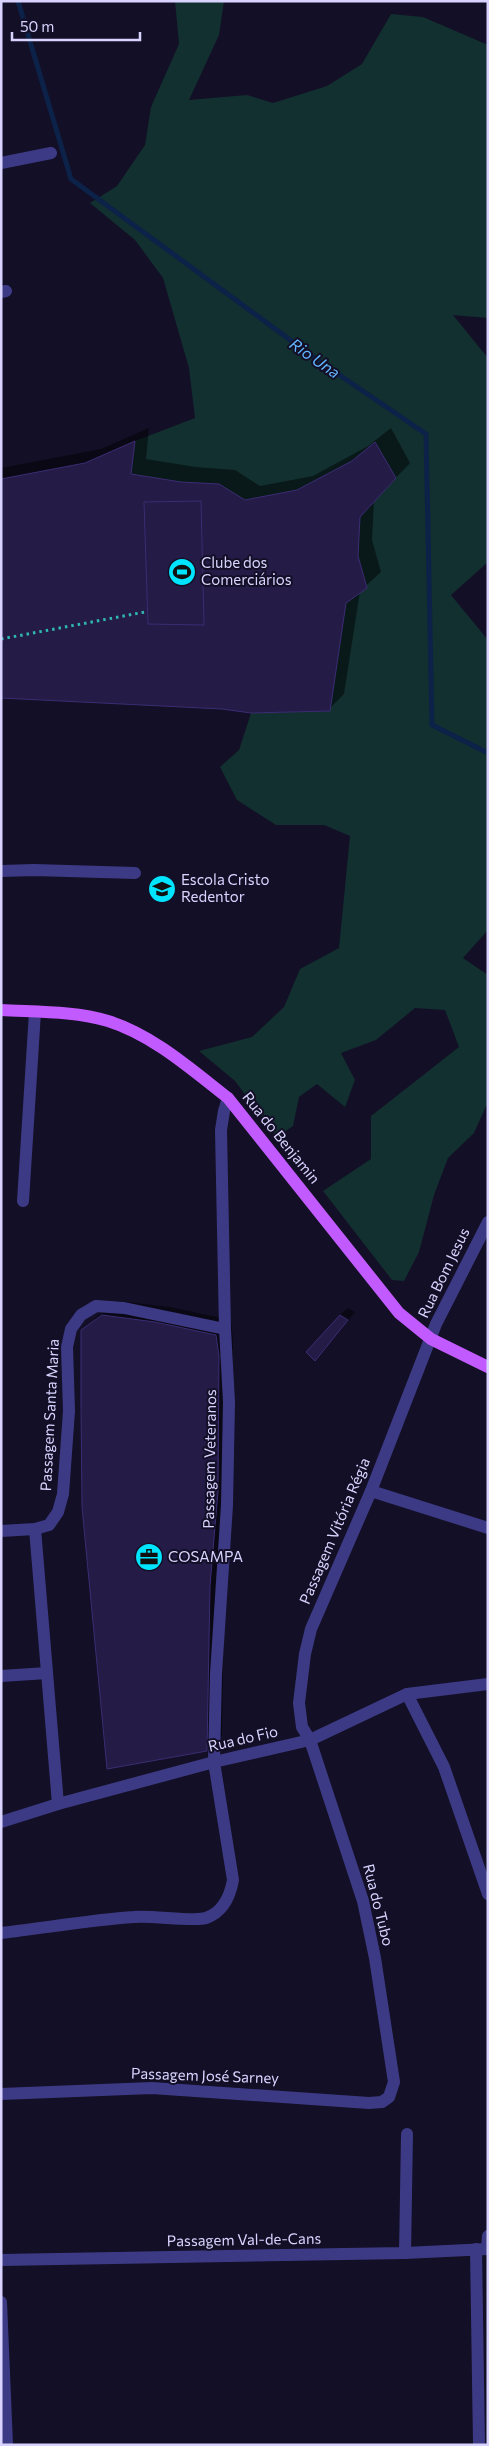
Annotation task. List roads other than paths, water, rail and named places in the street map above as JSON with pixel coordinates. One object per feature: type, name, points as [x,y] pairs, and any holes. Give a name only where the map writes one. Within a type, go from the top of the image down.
[{"type":"main road","name":"Rua do Benjamin","points":[[1,1010],[86,1017],[108,1021],[128,1028],[175,1058],[228,1098],[399,1313],[431,1339],[488,1367]]},
{"type":"street","points":[[1,163],[51,153]]},
{"type":"street","points":[[1,872],[34,870],[136,873]]},
{"type":"street","points":[[23,1201],[35,1012]]},
{"type":"street","name":"Passagem Veteranos","points":[[1,1933],[134,1917],[204,1919],[216,1913],[226,1903],[233,1880],[214,1762],[216,1674],[228,1496],[229,1402],[225,1329],[221,1130],[228,1098]]},
{"type":"street","name":"Rua Bom Jesus","points":[[431,1339],[436,1324],[488,1222]]},
{"type":"street","name":"Passagem Santa Maria","points":[[35,1530],[49,1525],[58,1512],[63,1494],[69,1411],[67,1346],[71,1329],[81,1315],[96,1306],[124,1308],[225,1329]]},
{"type":"street","name":"Passagem Vitória Régia","points":[[310,1740],[302,1727],[299,1703],[300,1682],[310,1629],[371,1491],[431,1339]]},
{"type":"street","points":[[371,1491],[488,1528]]},
{"type":"street","points":[[1,1531],[35,1530],[58,1804]]},
{"type":"street","points":[[1,1676],[47,1673]]},
{"type":"street","name":"Rua do Fio","points":[[1,1822],[58,1804],[214,1762],[310,1740],[407,1694],[488,1684]]},
{"type":"street","points":[[407,1694],[444,1767],[488,1894]]},
{"type":"street","name":"Rua do Tubo","points":[[310,1740],[363,1900],[375,1958],[394,2082]]},
{"type":"street","name":"Passagem José Sarney","points":[[1,2094],[152,2088],[370,2103],[382,2102],[389,2097],[394,2082]]},
{"type":"street","points":[[405,2253],[407,2134]]},
{"type":"street","points":[[479,2445],[484,2249],[488,2236]]},
{"type":"street","name":"Passagem Val-de-Cans","points":[[1,2260],[405,2253],[484,2249]]},
{"type":"street","points":[[1,2302],[7,2445]]},
{"type":"waterway","name":"Rio Una","points":[[18,1],[71,179],[316,359],[426,434],[432,725],[488,753]]},
{"type":"place","name":"Clube dos Comerciários","points":[[182,572]]},
{"type":"place","name":"Escola Cristo Redentor","points":[[162,889]]},
{"type":"place","name":"COSAMPA","points":[[149,1557]]}]
